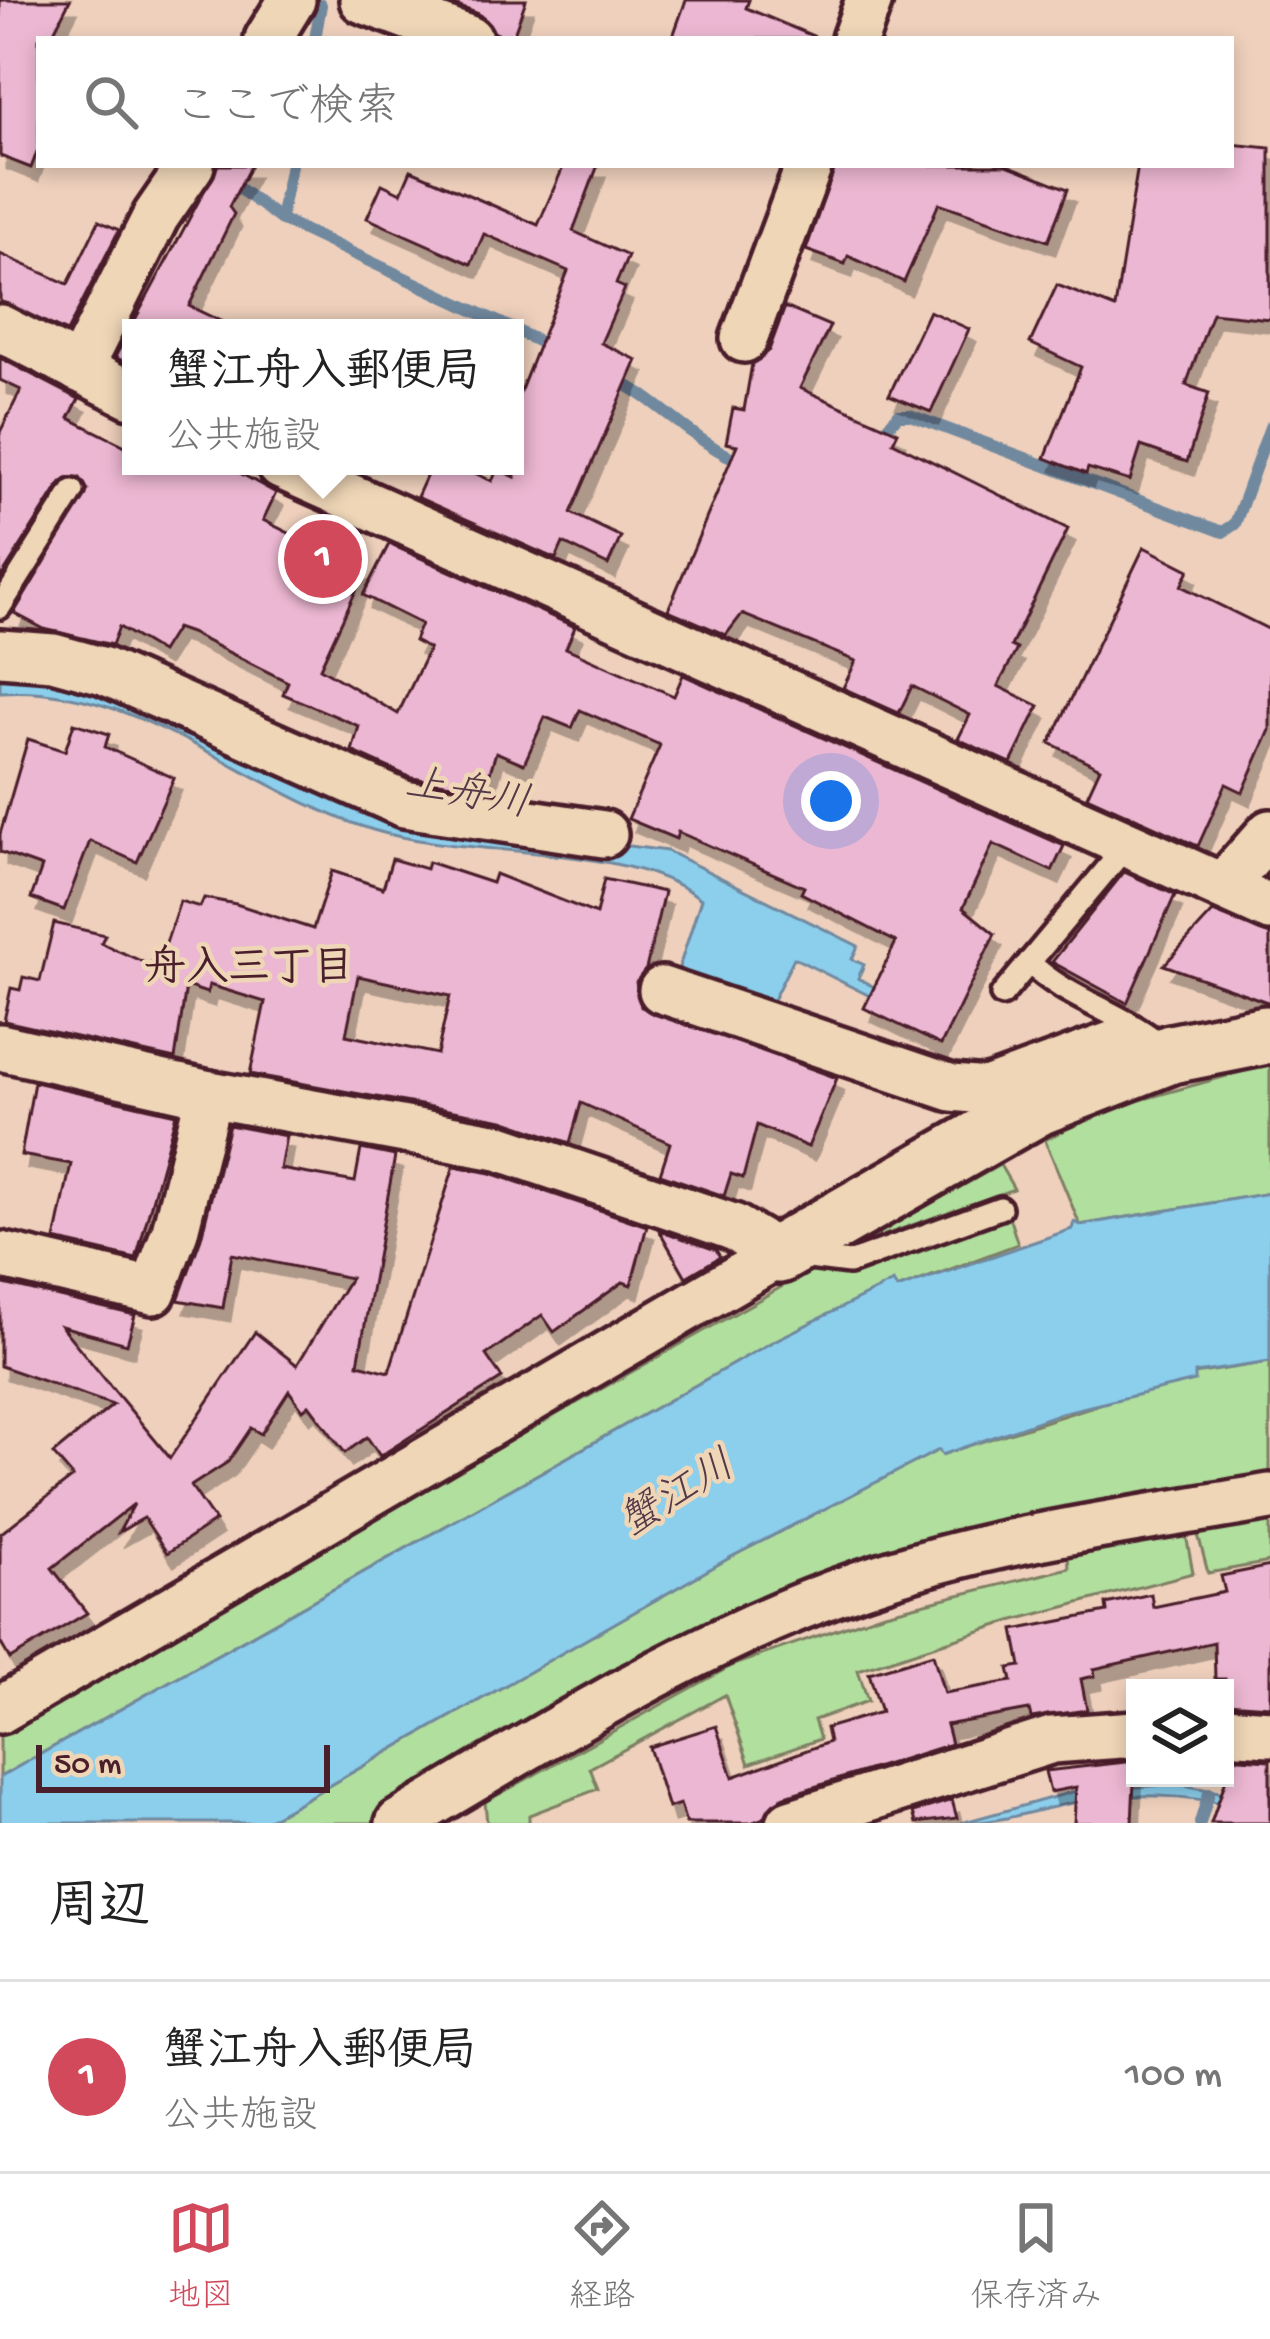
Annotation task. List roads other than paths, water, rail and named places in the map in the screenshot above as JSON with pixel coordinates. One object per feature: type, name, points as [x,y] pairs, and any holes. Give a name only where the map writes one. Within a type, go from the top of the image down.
[{"type":"street","points":[[270,36],[292,0]]},
{"type":"street","points":[[363,0],[461,36]]},
{"type":"street","points":[[79,369],[156,216],[189,168]]},
{"type":"street","points":[[744,339],[808,168]]},
{"type":"street","points":[[0,328],[122,390]]},
{"type":"street","points":[[301,475],[1270,908]]},
{"type":"street","points":[[0,653],[53,657],[104,670],[404,804],[604,834]]},
{"type":"street","points":[[1223,886],[1270,833]]},
{"type":"street","points":[[662,990],[952,1088],[986,1091],[1114,1044],[1171,1054]]},
{"type":"street","points":[[0,1710],[1038,1106],[1171,1054],[1268,1035]]},
{"type":"street","points":[[0,1046],[209,1094],[498,1147],[733,1227],[779,1254]]},
{"type":"street","points":[[0,1255],[153,1291],[176,1231],[209,1094]]},
{"type":"street","points":[[399,1823],[744,1629],[860,1584],[974,1549],[1270,1497]]},
{"type":"street","points":[[1234,1731],[1270,1733]]},
{"type":"street","points":[[790,1823],[884,1808],[1052,1740],[1126,1735]]},
{"type":"lane","points":[[0,607],[73,490]]},
{"type":"lane","points":[[1002,994],[1128,844]]},
{"type":"lane","points":[[1029,962],[1051,984],[1130,1020],[1171,1054]]},
{"type":"lane","points":[[779,1254],[849,1263],[1000,1208]]},
{"type":"water","points":[[0,666],[50,669],[416,818],[667,851],[858,946],[852,959],[864,965],[858,978],[874,987],[870,996],[794,958],[767,1012],[675,980],[701,899],[669,881],[589,859],[454,845],[373,830],[326,813],[146,721],[51,693],[0,692]]},
{"type":"water","name":"蟹江川","points":[[1270,1193],[1270,1362],[1195,1373],[1195,1381],[1061,1413],[942,1455],[939,1450],[731,1557],[263,1823],[0,1823],[0,1777],[774,1341],[893,1282],[897,1289],[1072,1229],[1074,1222],[1081,1225]]},
{"type":"water","points":[[1193,1787],[1270,1802],[1270,1812],[1196,1799],[1123,1796],[961,1823],[1072,1792]]},
{"type":"waterway","points":[[316,36],[321,5]]},
{"type":"waterway","points":[[280,219],[290,168]]},
{"type":"waterway","points":[[228,180],[280,219],[492,319]]},
{"type":"waterway","points":[[524,334],[552,348]]},
{"type":"waterway","points":[[613,378],[746,464]]},
{"type":"waterway","points":[[878,438],[898,415],[910,415],[1223,532],[1235,524],[1270,427]]},
{"type":"waterway","points":[[1200,1823],[1209,1793]]},
{"type":"place","name":"蟹江舟入郵便局","points":[[323,559]]},
{"type":"district","name":"舟入三丁目","points":[[249,971]]},
{"type":"water label","name":"上舟川","points":[[467,797]]}]
